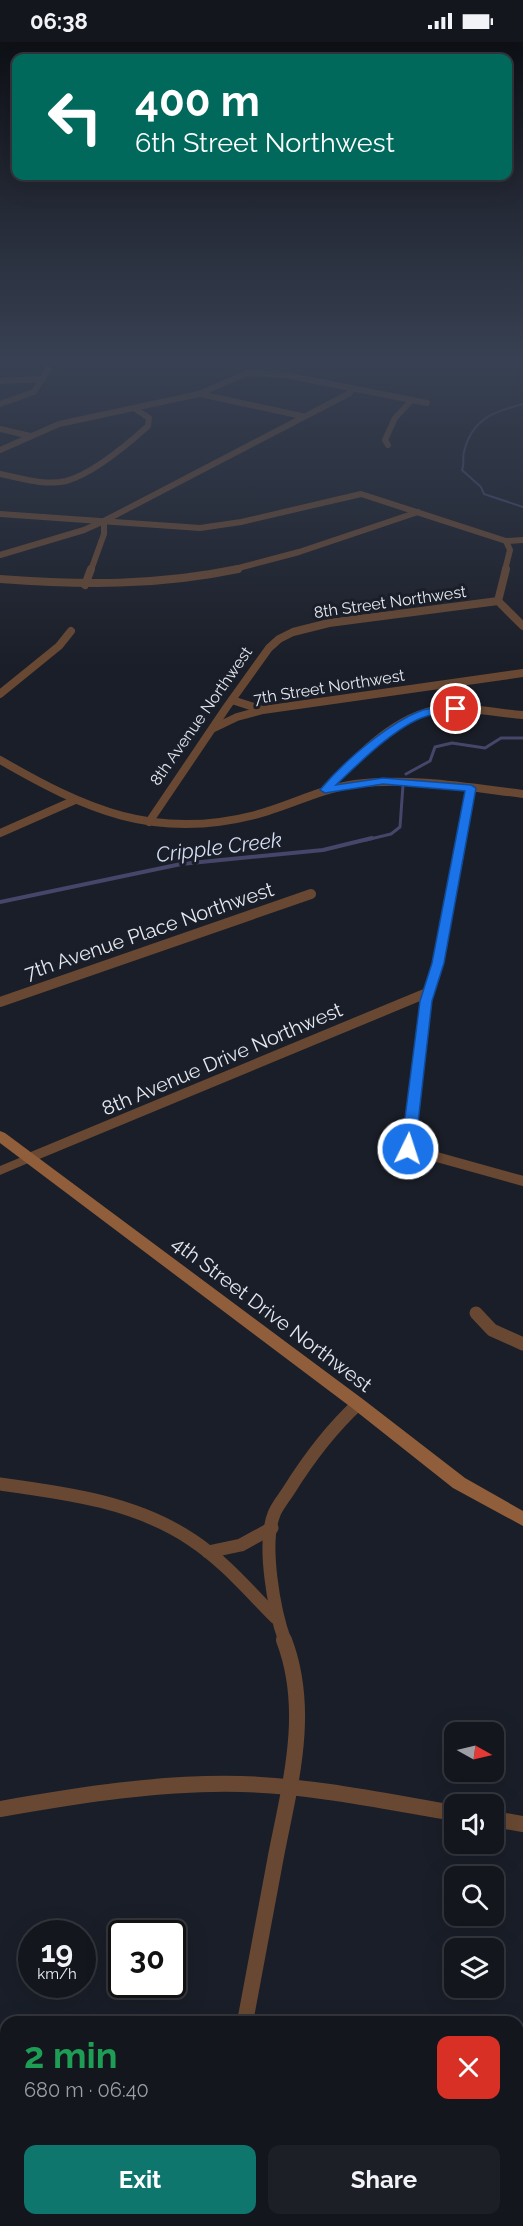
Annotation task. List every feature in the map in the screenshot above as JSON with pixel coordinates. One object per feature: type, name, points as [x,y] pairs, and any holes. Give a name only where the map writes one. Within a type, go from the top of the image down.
[{"type":"main road","name":"4th Street Drive Northwest","points":[[0,1136],[459,1482],[523,1519]]},
{"type":"street","points":[[0,474],[37,481],[68,481],[95,463]]},
{"type":"street","points":[[0,555],[84,530],[214,463]]},
{"type":"street","points":[[0,514],[191,528],[212,527],[360,494],[506,541],[523,540]]},
{"type":"street","points":[[0,579],[84,585],[174,580],[312,549],[418,512]]},
{"type":"street","points":[[84,585],[104,534],[104,521]]},
{"type":"street","points":[[506,541],[510,550],[498,601],[523,626]]},
{"type":"street","name":"8th Street Northwest","points":[[287,635],[329,623],[498,601]]},
{"type":"street","points":[[0,694],[59,646],[71,631]]},
{"type":"street","name":"8th Avenue Northwest","points":[[149,822],[269,648],[287,635]]},
{"type":"street","name":"7th Street Northwest","points":[[214,728],[237,717],[263,710],[523,673]]},
{"type":"street","points":[[232,700],[263,710]]},
{"type":"street","points":[[325,790],[386,735],[419,715],[442,709],[523,715]]},
{"type":"street","points":[[0,760],[75,800],[109,814],[149,822],[195,824],[234,819],[270,810],[325,790],[383,781],[523,794]]},
{"type":"street","points":[[471,788],[438,963],[429,992],[420,1039],[408,1149],[523,1181]]},
{"type":"street","points":[[0,833],[75,800]]},
{"type":"street","name":"7th Avenue Place Northwest","points":[[0,1002],[311,894]]},
{"type":"street","name":"8th Avenue Drive Northwest","points":[[29,1158],[429,992]]},
{"type":"street","points":[[0,1171],[29,1158]]},
{"type":"street","points":[[476,1313],[492,1330],[523,1344]]},
{"type":"street","points":[[246,2016],[297,1747],[297,1686],[293,1663],[276,1618],[269,1546],[274,1514],[311,1455],[332,1428],[358,1404]]},
{"type":"street","points":[[0,1484],[67,1494],[141,1513],[166,1524],[208,1552],[276,1618]]},
{"type":"street","points":[[208,1552],[242,1546],[272,1528]]},
{"type":"street","points":[[0,1809],[75,1796],[161,1786],[231,1784],[290,1788],[444,1811]]},
{"type":"street","points":[[504,1821],[523,1824]]},
{"type":"waterway","name":"Cripple Creek","points":[[463,463],[462,470],[481,487],[484,494],[523,507]]},
{"type":"waterway","name":"Cripple Creek","points":[[406,774],[430,761],[435,747],[452,743],[485,748],[501,738],[523,738]]},
{"type":"waterway","name":"Cripple Creek","points":[[366,840],[391,834],[400,827],[403,785]]},
{"type":"waterway","name":"Cripple Creek","points":[[0,902],[181,864],[323,850],[372,838]]},
{"type":"route","points":[[408,1149],[410,1117],[426,1001],[438,963],[471,788],[419,782],[383,781],[356,783],[325,790],[364,753],[411,719],[428,712],[456,709]]}]
